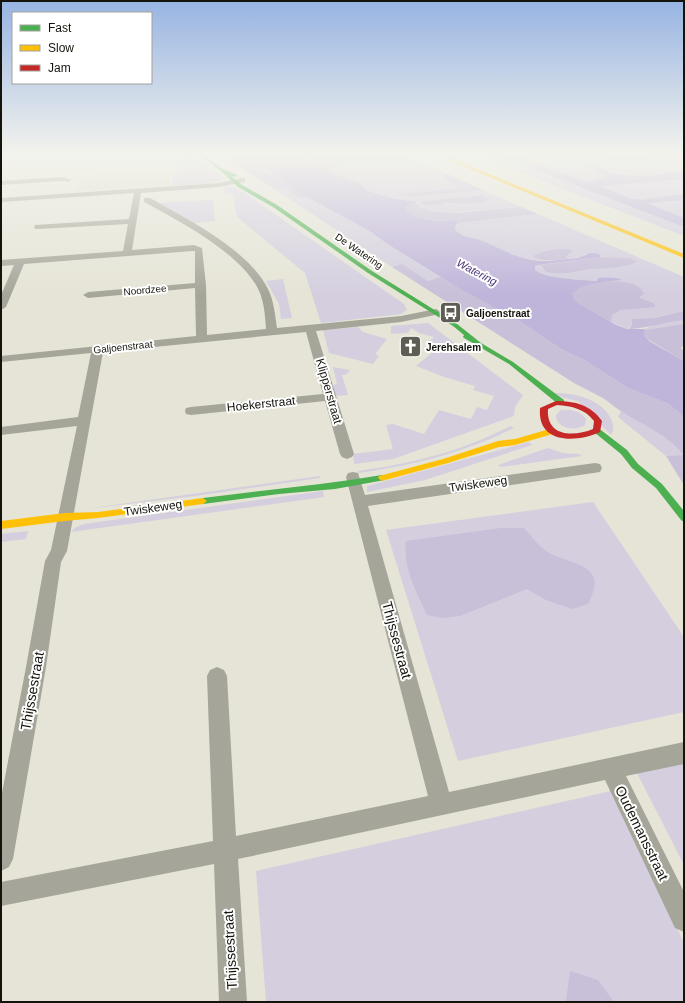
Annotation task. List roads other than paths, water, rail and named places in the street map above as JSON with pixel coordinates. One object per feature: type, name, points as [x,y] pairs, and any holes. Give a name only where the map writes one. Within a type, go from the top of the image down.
[{"type":"main road","name":"De Watering","points":[[269,202],[385,282],[436,312],[478,343],[511,364],[560,402]]},
{"type":"main road","points":[[551,202],[684,256]]},
{"type":"main road","name":"De Watering","points":[[385,282],[390,288],[425,315],[478,343]]},
{"type":"main road","name":"De Watering","points":[[497,356],[548,405]]},
{"type":"main road","points":[[560,402],[580,405],[592,412],[598,421],[597,430],[592,434],[583,437],[563,435],[553,431],[539,421],[542,412],[548,405],[560,402]]},
{"type":"main road","points":[[597,430],[624,452],[635,466],[659,486],[684,518]]},
{"type":"main road","name":"Twiskeweg","points":[[1,531],[98,515],[280,490],[298,484],[354,480],[405,471],[461,456],[498,444],[515,442],[553,431]]},
{"type":"main road","name":"Twiskeweg","points":[[498,444],[514,432]]},
{"type":"main road","points":[[583,437],[595,444]]},
{"type":"main road","points":[[612,455],[635,466]]},
{"type":"main road","name":"Twiskeweg","points":[[1,525],[64,520]]},
{"type":"street","points":[[127,254],[136,202]]},
{"type":"street","points":[[150,202],[187,223],[236,257],[246,266],[261,285],[269,308],[272,332]]},
{"type":"street","points":[[38,227],[133,221]]},
{"type":"street","points":[[1,263],[194,248],[199,250],[202,339]]},
{"type":"street","points":[[1,307],[20,262]]},
{"type":"street","name":"Noordzee","points":[[88,295],[201,285]]},
{"type":"street","name":"Galjoenstraat","points":[[1,359],[310,328],[425,315],[436,312]]},
{"type":"street","name":"Klipperstraat","points":[[310,328],[347,454]]},
{"type":"street","points":[[64,520],[98,349]]},
{"type":"street","name":"Hoekerstraat","points":[[191,411],[330,396]]},
{"type":"street","points":[[1,431],[83,421]]},
{"type":"street","name":"Twiskeweg","points":[[361,501],[595,468]]},
{"type":"street","name":"Thijssestraat","points":[[354,480],[361,501],[441,803]]},
{"type":"street","name":"Thijssestraat","points":[[1,859],[36,667],[53,562],[59,551],[64,520]]},
{"type":"street","name":"Thijssestraat","points":[[217,676],[233,1002]]},
{"type":"street","points":[[1,894],[225,850],[441,803],[684,753]]},
{"type":"street","name":"Oudemansstraat","points":[[611,769],[684,919]]},
{"type":"water","name":"Watering","points":[[316,202],[416,202],[407,205],[406,208],[415,216],[428,220],[456,220],[459,223],[456,224],[455,229],[460,234],[483,241],[522,258],[549,261],[577,258],[591,253],[600,255],[600,257],[539,265],[535,266],[535,270],[547,275],[563,278],[597,281],[598,278],[617,278],[623,280],[588,285],[572,294],[578,303],[616,325],[627,329],[645,329],[644,335],[649,341],[684,361],[684,417],[669,404],[628,388],[586,361],[561,349],[518,320],[461,289],[389,245],[368,230]]},
{"type":"water","points":[[618,202],[662,202],[647,203],[684,218],[684,227]]},
{"type":"place","name":"Galjoenstraat","points":[[451,313]]},
{"type":"place","name":"Jerehsalem","points":[[410,347]]}]
